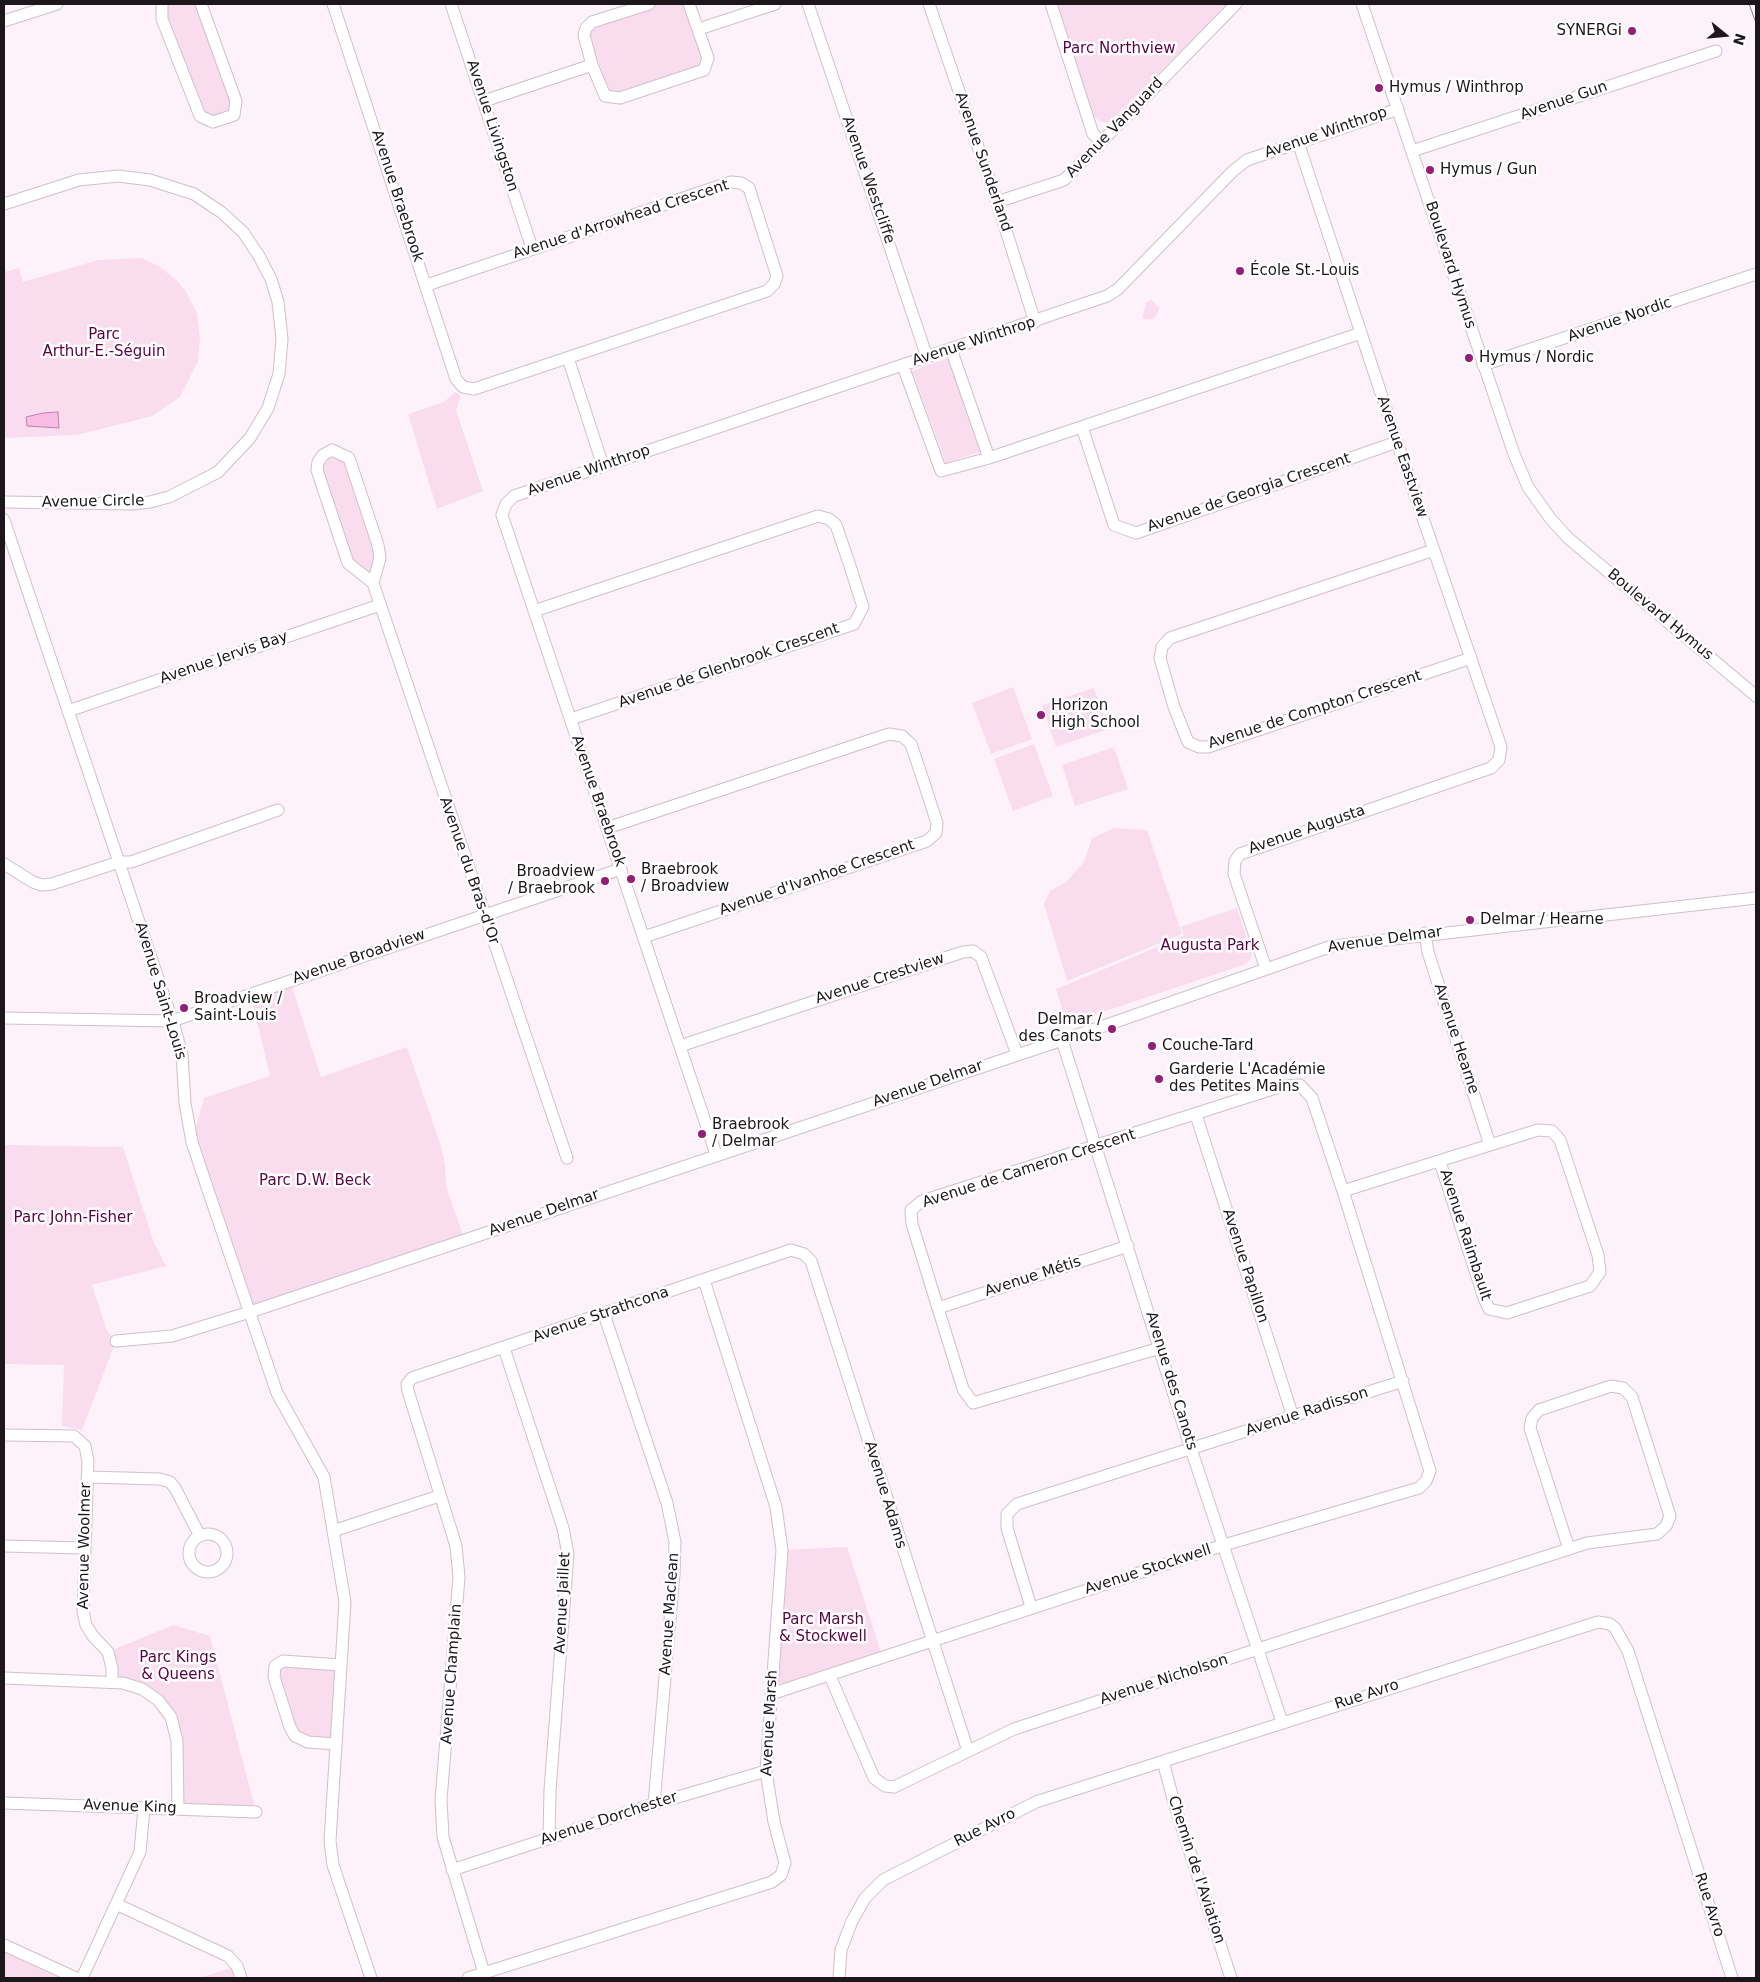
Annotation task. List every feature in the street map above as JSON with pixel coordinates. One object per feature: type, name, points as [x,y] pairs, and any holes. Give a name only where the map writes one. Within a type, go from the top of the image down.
[{"type":"street","points":[[4,21],[57,4]]},
{"type":"street","points":[[162,4],[162,19],[200,116],[213,122],[234,115],[236,101],[201,4]]},
{"type":"street","name":"Avenue Braebrook","points":[[333,4],[427,285],[456,379],[463,387]]},
{"type":"street","name":"Avenue Livingston","points":[[451,4],[532,248]]},
{"type":"street","points":[[649,4],[592,22],[586,28],[584,35],[592,66],[604,96],[620,98],[704,70],[708,58],[690,4]]},
{"type":"street","points":[[699,29],[775,4]]},
{"type":"street","name":"Avenue Westcliffe","points":[[808,4],[927,357]]},
{"type":"street","name":"Avenue Sunderland","points":[[929,4],[997,202],[1035,322]]},
{"type":"street","points":[[1051,4],[1093,134],[1101,140]]},
{"type":"street","name":"Avenue Vanguard","points":[[997,202],[1064,180],[1236,4]]},
{"type":"street","name":"Boulevard Hymus","points":[[1362,4],[1483,364],[1520,470],[1532,494],[1550,518],[1578,547],[1756,696]]},
{"type":"street","name":"Avenue Gun","points":[[1412,151],[1716,50]]},
{"type":"street","points":[[484,101],[592,66]]},
{"type":"street","name":"Avenue Winthrop","points":[[506,504],[514,496],[1035,322],[1107,296],[1118,289],[1233,171],[1247,160],[1398,109]]},
{"type":"street","name":"Avenue Eastview","points":[[1298,142],[1396,442],[1501,747],[1499,760],[1491,768]]},
{"type":"street","name":"Avenue Circle","points":[[4,204],[80,180],[118,176],[150,180],[194,194],[221,212],[243,232],[259,256],[271,279],[278,302],[282,339],[279,374],[268,408],[250,438],[218,472],[169,497],[150,502],[132,504],[4,502]]},
{"type":"street","name":"Avenue d'Arrowhead Crescent","points":[[427,285],[731,182],[741,183],[749,188],[777,276],[774,284],[767,291],[474,389],[463,387]]},
{"type":"street","name":"Avenue Nordic","points":[[1483,364],[1756,274]]},
{"type":"street","points":[[903,366],[942,471],[989,458],[1361,333]]},
{"type":"street","points":[[952,349],[989,458]]},
{"type":"street","points":[[568,358],[603,466]]},
{"type":"street","name":"Avenue de Georgia Crescent","points":[[1082,427],[1114,525],[1136,533],[1396,442]]},
{"type":"street","points":[[332,450],[348,458],[378,545],[380,558],[373,582],[348,563],[317,470],[323,454],[332,450]]},
{"type":"street","name":"Avenue Braebrook","points":[[506,504],[502,515],[716,1154]]},
{"type":"street","name":"Avenue de Glenbrook Crescent","points":[[534,611],[818,516],[836,525],[863,607],[854,624],[571,719]]},
{"type":"street","name":"Avenue Saint-Louis","points":[[4,520],[172,1021],[182,1055],[185,1103],[192,1142],[276,1393],[324,1477],[344,1602],[330,1841],[333,1865],[371,1978]]},
{"type":"street","name":"Avenue de Compton Crescent","points":[[1434,550],[1170,638],[1162,647],[1160,658],[1174,707],[1188,742],[1208,747],[1471,658]]},
{"type":"street","name":"Avenue du Bras-d'Or","points":[[373,582],[567,1158]]},
{"type":"street","name":"Avenue Jervis Bay","points":[[68,711],[380,605]]},
{"type":"street","name":"Avenue d'Ivanhoe Crescent","points":[[607,828],[889,734],[902,736],[911,744],[937,823],[936,833],[927,841],[644,937]]},
{"type":"street","name":"Avenue Augusta","points":[[1266,969],[1234,874],[1235,861],[1240,854],[1491,768]]},
{"type":"street","points":[[4,864],[33,882],[42,885],[120,862],[131,862],[278,810]]},
{"type":"street","name":"Avenue Broadview","points":[[4,1018],[172,1021],[621,869]]},
{"type":"street","name":"Avenue Delmar","points":[[116,1342],[172,1336],[250,1312],[716,1154],[1062,1040],[1332,946],[1425,933],[1756,898]]},
{"type":"street","name":"Avenue Hearne","points":[[1425,933],[1428,952],[1490,1145]]},
{"type":"street","name":"Avenue Crestview","points":[[680,1046],[963,952],[974,951],[981,957],[1017,1054]]},
{"type":"street","name":"Avenue des Canots","points":[[1062,1040],[1191,1449],[1282,1722]]},
{"type":"street","name":"Avenue de Cameron Crescent","points":[[1160,1348],[973,1403],[963,1389],[912,1224],[911,1210],[922,1201],[1282,1086],[1300,1085],[1312,1098],[1343,1191]]},
{"type":"street","name":"Avenue Papillon","points":[[1196,1115],[1293,1417]]},
{"type":"street","name":"Avenue Raimbault","points":[[1343,1191],[1538,1130],[1552,1131],[1560,1140],[1598,1255],[1600,1272],[1590,1286],[1507,1313],[1489,1309],[1440,1162]]},
{"type":"street","points":[[1343,1191],[1403,1381]]},
{"type":"street","name":"Avenue Métis","points":[[938,1308],[1128,1246]]},
{"type":"street","name":"Avenue Strathcona","points":[[412,1378],[790,1250]]},
{"type":"street","name":"Avenue Adams","points":[[790,1250],[804,1254],[811,1262],[968,1751]]},
{"type":"street","name":"Avenue Marsh","points":[[468,1978],[772,1882],[781,1875],[785,1864],[774,1822],[766,1771],[782,1550],[776,1507],[704,1280]]},
{"type":"street","name":"Avenue Maclean","points":[[604,1314],[667,1503],[675,1542],[674,1574],[654,1804]]},
{"type":"street","name":"Avenue Jaillet","points":[[504,1348],[563,1528],[568,1554],[550,1790],[549,1838]]},
{"type":"street","name":"Avenue Champlain","points":[[412,1378],[407,1384],[408,1392],[456,1546],[459,1577],[441,1800],[443,1837],[484,1973]]},
{"type":"street","name":"Avenue Radisson","points":[[1031,1607],[1007,1528],[1007,1514],[1017,1504],[1403,1381]]},
{"type":"street","name":"Avenue Stockwell","points":[[771,1694],[932,1643],[1031,1607],[1224,1545],[1419,1488],[1426,1481],[1430,1471],[1403,1381]]},
{"type":"street","name":"Avenue Nicholson","points":[[830,1676],[874,1778],[885,1786],[894,1787],[1014,1729],[1258,1649],[1569,1549],[1587,1543],[1657,1534],[1666,1526],[1670,1516],[1632,1396],[1624,1388],[1611,1386],[1539,1410],[1532,1418],[1530,1428],[1569,1549]]},
{"type":"street","name":"Avenue Woolmer","points":[[4,1435],[74,1436],[85,1446],[88,1461],[83,1548],[83,1611],[86,1625],[108,1652],[112,1668],[112,1682]]},
{"type":"street","points":[[87,1477],[160,1479],[170,1482],[200,1536]]},
{"type":"street","points":[[333,1531],[439,1496]]},
{"type":"street","points":[[4,1546],[83,1548]]},
{"type":"street","name":"Rue Avro","points":[[839,1978],[840,1950],[852,1921],[865,1898],[882,1880],[1036,1802],[1590,1623],[1610,1624],[1619,1632],[1628,1651],[1732,1978]]},
{"type":"street","points":[[335,1744],[308,1742],[295,1736],[290,1728],[274,1677],[275,1666],[283,1661],[341,1665]]},
{"type":"street","points":[[4,1678],[112,1682],[142,1689],[158,1700],[171,1717],[177,1741],[178,1809]]},
{"type":"street","name":"Chemin de l'Aviation","points":[[1163,1761],[1174,1803],[1231,1978]]},
{"type":"street","name":"Avenue Dorchester","points":[[452,1870],[654,1804],[766,1771]]},
{"type":"street","name":"Avenue King","points":[[4,1803],[256,1812]]},
{"type":"street","points":[[82,1978],[140,1852],[144,1808]]},
{"type":"street","points":[[116,1904],[228,1956],[237,1966],[241,1978]]},
{"type":"street","points":[[4,1945],[76,1978]]},
{"type":"green space","points":[[162,4],[201,4],[236,101],[234,115],[213,122],[200,116]]},
{"type":"green space","points":[[649,4],[689,4],[699,29],[704,70],[605,96],[586,28]]},
{"type":"green space","name":"Parc Northview","points":[[1056,4],[1227,4],[1110,122],[1101,122],[1093,116]]},
{"type":"green space","name":"Parc Arthur-E.-Séguin","points":[[142,258],[160,267],[176,280],[185,290],[197,313],[200,338],[198,361],[180,397],[152,416],[77,435],[4,438],[4,272],[19,268],[23,282],[98,260]]},
{"type":"green space","points":[[1151,299],[1159,308],[1158,313],[1154,319],[1142,319],[1146,303]]},
{"type":"green space","points":[[951,357],[983,451],[946,463],[912,371]]},
{"type":"green space","points":[[455,392],[461,396],[456,410],[483,491],[437,509],[408,414],[444,402]]},
{"type":"green space","points":[[342,453],[378,545],[373,583],[355,570],[318,462],[323,455]]},
{"type":"green space","points":[[1013,687],[1032,739],[991,754],[972,703]]},
{"type":"green space","points":[[1094,688],[1108,729],[1056,747],[1042,705]]},
{"type":"green space","points":[[1034,744],[1053,796],[1013,811],[994,759]]},
{"type":"green space","points":[[1114,747],[1128,789],[1075,806],[1062,765]]},
{"type":"green space","points":[[1114,828],[1147,830],[1182,934],[1067,981],[1044,904],[1050,891],[1066,882],[1084,862],[1092,838]]},
{"type":"green space","name":"Augusta Park","points":[[1237,908],[1252,953],[1250,960],[1246,964],[1067,1024],[1056,989],[1184,936],[1181,927]]},
{"type":"green space","name":"Parc D.W. Beck","points":[[290,980],[321,1077],[407,1047],[441,1146],[445,1165],[446,1186],[464,1238],[250,1312],[192,1142],[204,1098],[270,1076],[251,995]]},
{"type":"green space","name":"Parc John-Fisher","points":[[4,1145],[123,1147],[154,1243],[166,1266],[92,1285],[107,1331],[116,1341],[82,1430],[62,1426],[64,1365],[4,1364]]},
{"type":"green space","name":"Parc Marsh & Stockwell","points":[[847,1547],[883,1658],[771,1694],[782,1550]]},
{"type":"green space","name":"Parc Kings & Queens","points":[[173,1625],[210,1636],[256,1812],[178,1809],[177,1741],[158,1700],[112,1682],[108,1652]]},
{"type":"green space","points":[[341,1665],[335,1744],[295,1736],[275,1666]]},
{"type":"green space","points":[[4,1952],[61,1978],[4,1978]]},
{"type":"green space","points":[[237,1966],[240,1978],[199,1978]]},
{"type":"shaded area","points":[[58,412],[59,428],[27,426],[26,417]]},
{"type":"tram line","points":[[1749,4],[1756,23]]},
{"type":"place","name":"SYNERGi","points":[[1632,31]]},
{"type":"place","name":"Hymus / Winthrop","points":[[1379,88]]},
{"type":"place","name":"Hymus / Gun","points":[[1430,170]]},
{"type":"place","name":"École St.-Louis","points":[[1240,271]]},
{"type":"place","name":"Hymus / Nordic","points":[[1469,358]]},
{"type":"place","name":"Horizon High School","points":[[1041,715]]},
{"type":"place","name":"Braebrook / Broadview","points":[[631,879]]},
{"type":"place","name":"Broadview / Braebrook","points":[[605,881]]},
{"type":"place","name":"Delmar / Hearne","points":[[1470,920]]},
{"type":"place","name":"Broadview / Saint-Louis","points":[[184,1008]]},
{"type":"place","name":"Delmar / des Canots","points":[[1112,1029]]},
{"type":"place","name":"Couche-Tard","points":[[1152,1046]]},
{"type":"place","name":"Garderie L'Académie des Petites Mains","points":[[1159,1079]]},
{"type":"place","name":"Braebrook / Delmar","points":[[702,1134]]}]
